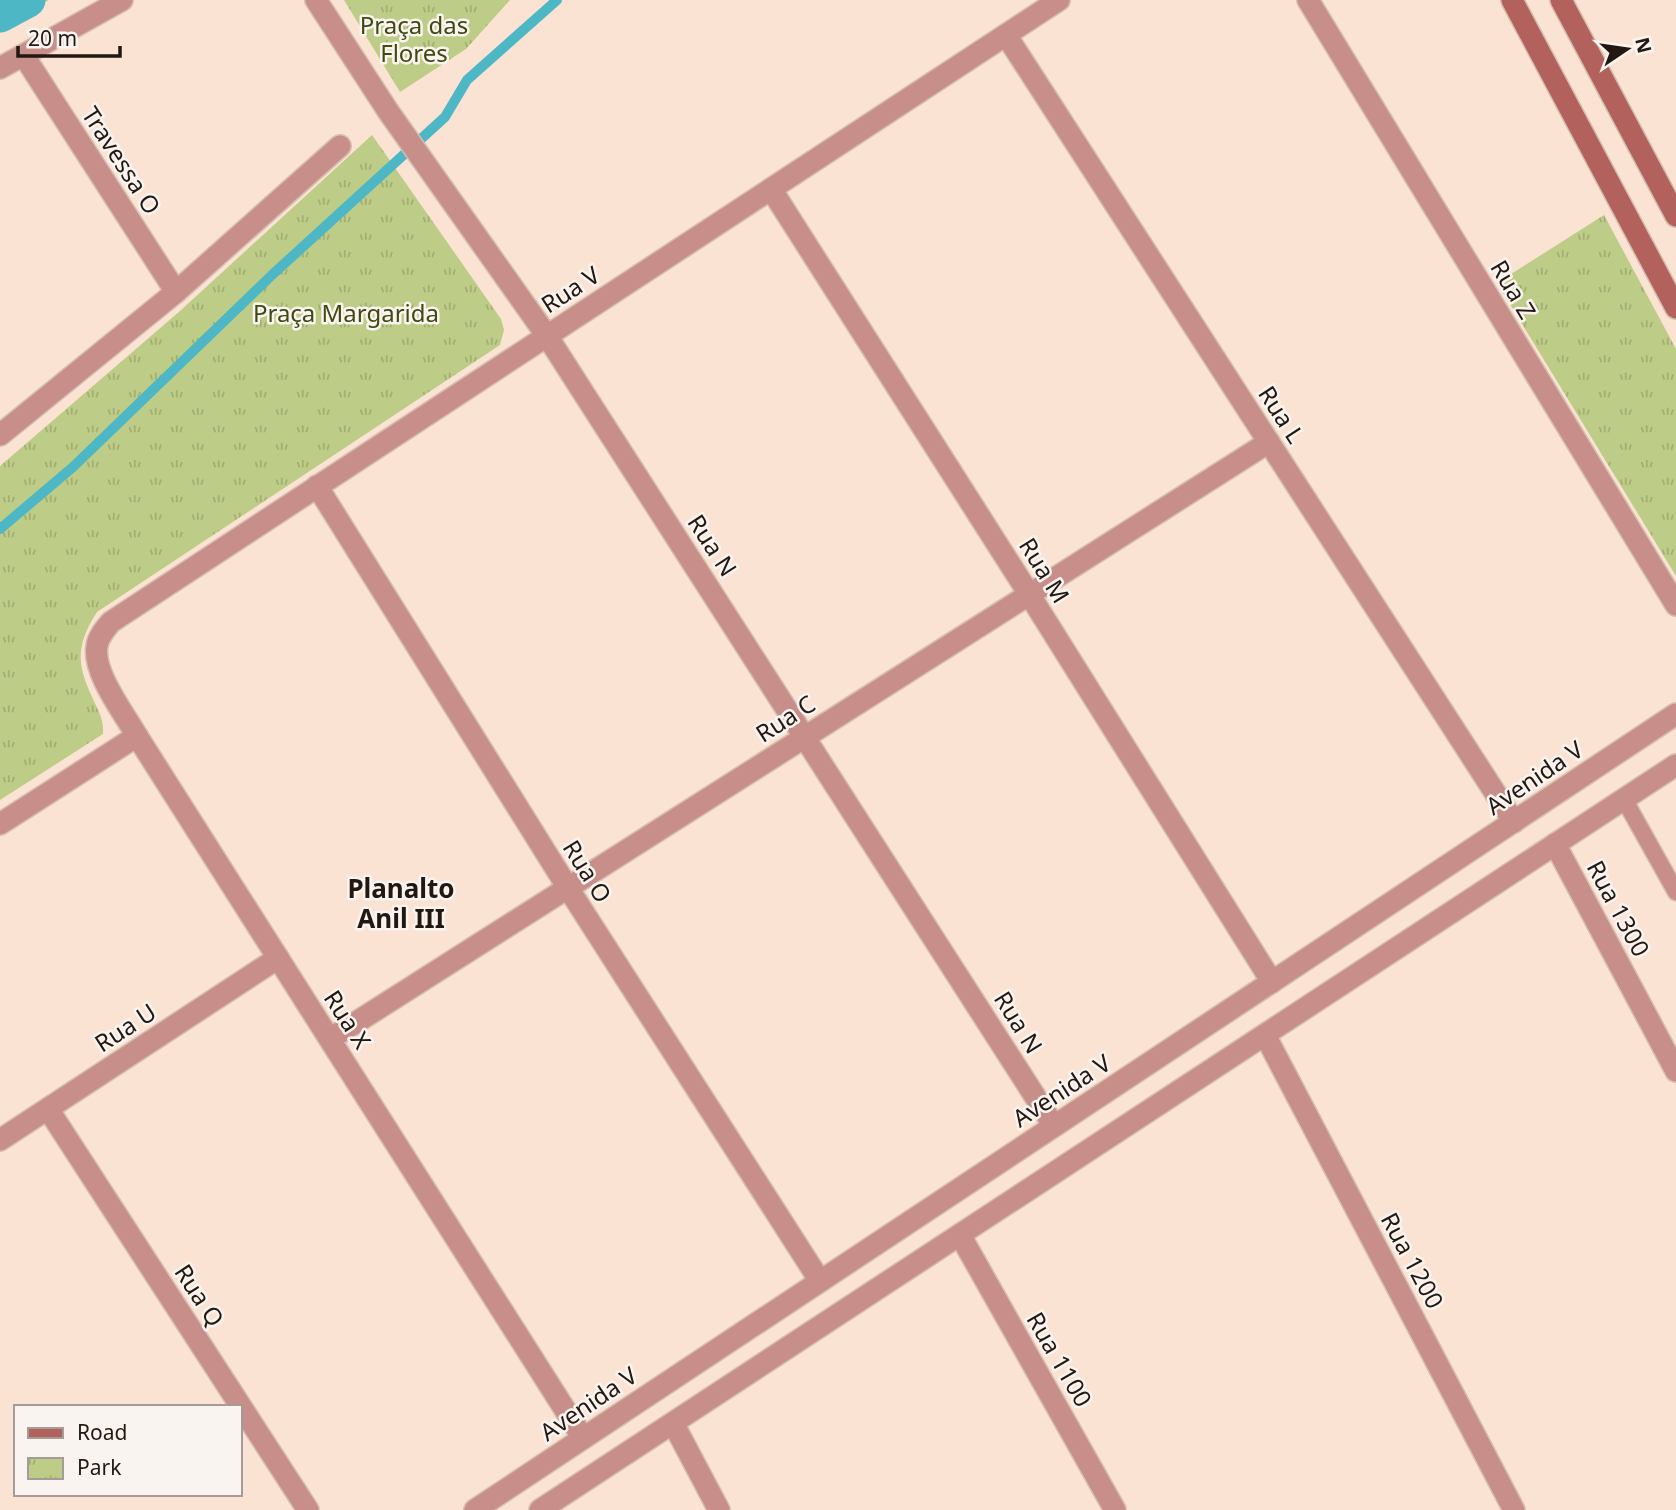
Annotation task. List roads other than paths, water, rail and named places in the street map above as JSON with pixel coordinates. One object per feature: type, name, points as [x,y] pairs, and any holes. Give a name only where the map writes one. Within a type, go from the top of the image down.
[{"type":"main road","points":[[1511,0],[1676,308]]},
{"type":"main road","points":[[1561,0],[1676,216]]},
{"type":"street","points":[[0,68],[122,0]]},
{"type":"street","name":"Rua N","points":[[316,0],[388,111],[547,336],[1054,1126]]},
{"type":"street","name":"Rua V","points":[[111,622],[1059,0]]},
{"type":"street","name":"Rua Z","points":[[1308,0],[1676,605]]},
{"type":"street","name":"Rua L","points":[[1006,35],[1514,822]]},
{"type":"street","name":"Travessa O","points":[[24,57],[176,292]]},
{"type":"street","points":[[0,435],[176,292],[340,146]]},
{"type":"street","name":"Rua M","points":[[771,189],[1272,982]]},
{"type":"street","name":"Rua C","points":[[330,1039],[1269,442]]},
{"type":"street","name":"Rua O","points":[[317,486],[568,888],[820,1282]]},
{"type":"street","name":"Rua X","points":[[111,622],[96,646],[98,669],[137,736],[583,1438]]},
{"type":"street","name":"Avenida V","points":[[475,1510],[1676,714]]},
{"type":"street","points":[[0,824],[137,736]]},
{"type":"street","points":[[540,1510],[1676,765]]},
{"type":"street","name":"Rua 1300","points":[[1555,845],[1676,1071]]},
{"type":"street","name":"Rua U","points":[[0,1140],[278,958]]},
{"type":"street","name":"Rua 1200","points":[[1265,1035],[1514,1510]]},
{"type":"street","name":"Rua Q","points":[[48,1109],[240,1405]]},
{"type":"street","name":"Rua 1100","points":[[960,1235],[1115,1510]]},
{"type":"street","name":"Rua Q","points":[[242,1408],[308,1510]]},
{"type":"street","points":[[673,1423],[719,1510]]},
{"type":"lane","points":[[1624,799],[1676,892]]},
{"type":"waterway","points":[[0,15],[28,0]]},
{"type":"waterway","points":[[0,529],[73,467],[273,274],[445,117],[467,80],[557,0]]},
{"type":"district","name":"Planalto Anil III","points":[[401,903]]},
{"type":"park label","name":"Praça das Flores","points":[[414,38]]},
{"type":"park label","name":"Praça Margarida","points":[[346,312]]}]
